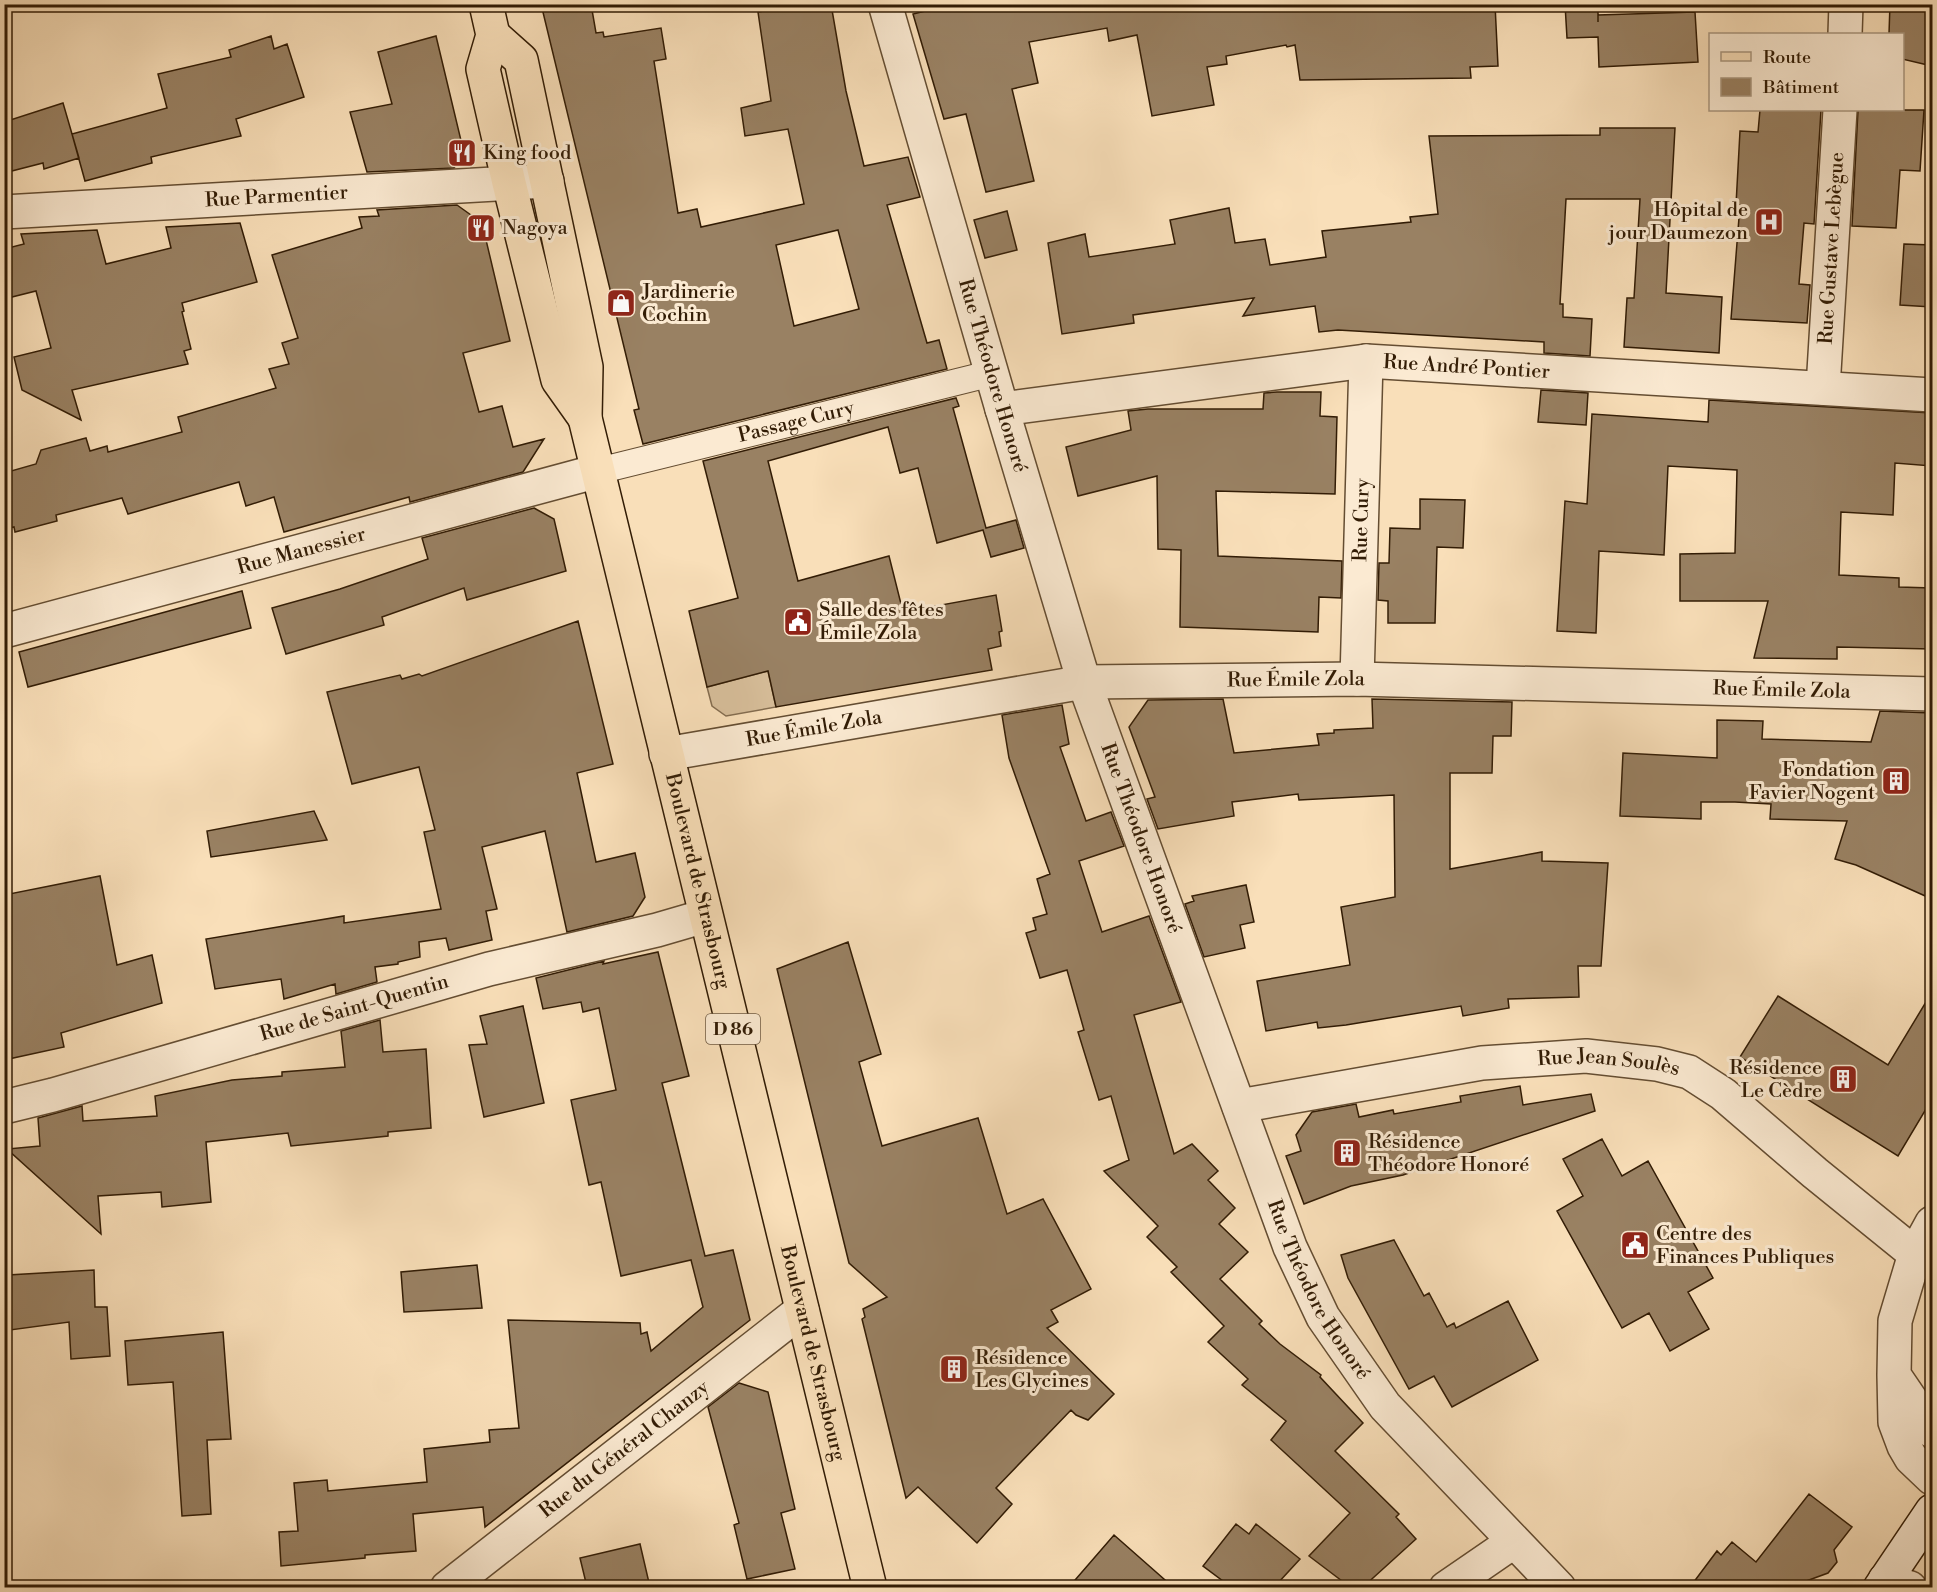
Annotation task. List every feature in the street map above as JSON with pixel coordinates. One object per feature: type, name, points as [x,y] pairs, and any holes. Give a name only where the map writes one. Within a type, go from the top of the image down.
[{"type":"main road","name":"Boulevard de Strasbourg","points":[[489,20],[521,60],[586,367],[585,418],[870,1587]]},
{"type":"main road","name":"Boulevard de Strasbourg","points":[[489,20],[483,69],[509,183],[558,380],[585,418]]},
{"type":"street","name":"Rue Théodore Honoré","points":[[885,4],[1084,682],[1290,1247],[1323,1317],[1385,1406],[1513,1542],[1559,1587]]},
{"type":"street","points":[[1845,33],[1846,4]]},
{"type":"street","name":"Rue Gustave Lebègue","points":[[1823,388],[1840,111]]},
{"type":"street","name":"Rue Parmentier","points":[[4,212],[547,181]]},
{"type":"street","name":"Rue André Pontier","points":[[1002,409],[1366,362],[1932,395]]},
{"type":"street","name":"Rue Cury","points":[[1357,679],[1366,362]]},
{"type":"street","name":"Passage Cury","points":[[598,471],[993,372]]},
{"type":"street","name":"Rue Manessier","points":[[4,631],[598,471]]},
{"type":"street","name":"Rue Émile Zola","points":[[666,754],[1084,682],[1357,679],[1932,694]]},
{"type":"street","name":"Rue de Saint-Quentin","points":[[4,1107],[53,1095],[489,969],[657,930],[705,916]]},
{"type":"street","name":"Rue Jean Soulès","points":[[1239,1106],[1482,1063],[1586,1056],[1658,1064],[1689,1072],[1723,1094],[1815,1173],[1916,1254]]},
{"type":"street","points":[[1932,1223],[1916,1254],[1895,1321],[1894,1375],[1895,1422],[1911,1458],[1932,1478]]},
{"type":"street","name":"Rue du Général Chanzy","points":[[447,1587],[802,1310]]},
{"type":"street","points":[[1894,1375],[1932,1431]]},
{"type":"street","points":[[1892,1585],[1932,1511]]},
{"type":"street","points":[[1446,1587],[1513,1542]]},
{"type":"shaded area","points":[[768,671],[776,707],[726,716],[712,706],[707,687]]},
{"type":"building","points":[[541,4],[591,4],[596,33],[603,32],[604,37],[661,28],[666,59],[654,61],[678,213],[697,209],[701,227],[804,204],[788,129],[745,136],[741,108],[771,101],[758,12],[802,4],[831,4],[846,91],[864,166],[908,157],[920,197],[887,205],[927,343],[939,340],[947,369],[643,444],[634,410],[639,409]],"holes":[[[838,230],[859,309],[794,326],[776,245]]]},
{"type":"building","points":[[954,4],[1495,4],[1498,66],[1470,67],[1471,78],[1300,80],[1295,45],[1287,47],[1286,45],[1226,56],[1227,64],[1207,67],[1214,105],[1152,116],[1137,35],[1109,41],[1107,28],[1029,42],[1038,83],[1012,89],[1034,181],[986,192],[966,114],[944,119],[913,14]]},
{"type":"building","points":[[1565,4],[1598,4],[1598,15],[1695,12],[1698,62],[1599,67],[1598,37],[1567,38]]},
{"type":"building","points":[[1890,4],[1932,4],[1932,66],[1904,59],[1904,33],[1889,33]]},
{"type":"building","points":[[271,36],[274,49],[287,44],[304,97],[236,119],[241,136],[151,157],[152,163],[85,181],[72,134],[167,108],[158,74],[231,57],[229,50]]},
{"type":"building","points":[[436,36],[464,153],[454,168],[367,172],[350,112],[392,104],[378,52]]},
{"type":"building","points":[[63,103],[79,158],[44,169],[43,163],[4,173],[4,122]]},
{"type":"building","points":[[1924,110],[1920,171],[1900,170],[1896,228],[1852,226],[1858,111]]},
{"type":"building","points":[[1760,111],[1821,111],[1814,224],[1804,223],[1799,284],[1810,285],[1807,323],[1731,319],[1740,205],[1736,205],[1740,131],[1758,132]]},
{"type":"building","points":[[1600,128],[1675,128],[1666,293],[1722,297],[1719,353],[1624,347],[1627,298],[1634,298],[1640,199],[1566,199],[1560,304],[1563,304],[1563,317],[1592,319],[1590,356],[1544,353],[1544,342],[1338,330],[1319,332],[1315,306],[1243,316],[1254,298],[1133,315],[1134,323],[1062,334],[1048,243],[1085,234],[1089,257],[1175,244],[1170,220],[1229,208],[1235,243],[1265,239],[1270,265],[1326,257],[1322,231],[1411,222],[1410,217],[1438,214],[1429,136],[1600,135]]},
{"type":"building","points":[[457,205],[482,223],[510,341],[463,353],[479,412],[502,406],[513,447],[544,439],[523,472],[410,502],[409,497],[284,532],[274,497],[246,506],[239,482],[128,514],[122,498],[56,515],[57,521],[15,532],[14,527],[4,529],[4,473],[36,464],[41,450],[86,438],[90,451],[107,446],[108,452],[182,432],[178,417],[276,388],[269,369],[289,364],[282,343],[298,338],[272,255],[362,228],[359,217],[379,216],[377,210]]},
{"type":"building","points":[[1007,211],[1017,250],[985,258],[974,220]]},
{"type":"building","points":[[240,223],[257,282],[182,303],[191,349],[184,351],[188,364],[72,390],[81,420],[22,390],[14,357],[51,348],[36,291],[4,299],[4,249],[24,244],[21,234],[97,230],[106,264],[171,248],[166,227]]},
{"type":"building","points":[[1904,244],[1932,245],[1932,307],[1900,305]]},
{"type":"building","points":[[1541,390],[1588,393],[1586,425],[1538,422]]},
{"type":"building","points":[[1321,392],[1320,416],[1337,417],[1335,494],[1216,491],[1218,556],[1342,561],[1341,598],[1319,597],[1318,632],[1180,627],[1181,550],[1158,549],[1157,476],[1078,496],[1066,447],[1131,430],[1128,411],[1263,409],[1264,393]]},
{"type":"building","points":[[956,398],[959,406],[953,408],[986,528],[1016,520],[1024,548],[991,557],[983,530],[937,543],[918,468],[900,473],[888,427],[768,461],[798,581],[889,556],[903,612],[996,595],[1002,631],[999,632],[1001,646],[988,649],[992,670],[776,707],[768,671],[707,687],[689,611],[738,598],[703,461]]},
{"type":"building","points":[[1709,400],[1932,413],[1932,466],[1895,463],[1893,515],[1841,512],[1839,575],[1899,578],[1899,587],[1932,588],[1932,649],[1837,647],[1837,659],[1754,658],[1768,601],[1680,601],[1680,554],[1735,553],[1737,470],[1668,466],[1664,555],[1599,551],[1596,633],[1557,631],[1565,501],[1587,504],[1592,414],[1708,422]]},
{"type":"building","points":[[1420,499],[1465,500],[1463,548],[1437,547],[1435,623],[1388,623],[1388,601],[1378,600],[1379,563],[1389,563],[1390,528],[1420,529]]},
{"type":"building","points":[[534,508],[554,519],[566,571],[467,600],[464,588],[382,617],[384,625],[286,654],[272,608],[340,589],[428,559],[422,538]]},
{"type":"building","points":[[242,591],[251,628],[28,687],[19,652]]},
{"type":"building","points":[[578,621],[613,764],[577,773],[596,862],[635,853],[645,897],[633,916],[567,932],[545,831],[482,847],[497,909],[486,911],[492,940],[449,950],[446,938],[419,942],[420,957],[398,962],[398,964],[375,967],[377,982],[336,994],[335,984],[284,999],[281,979],[215,989],[206,939],[344,916],[344,923],[441,909],[424,832],[435,830],[419,767],[352,784],[327,692],[400,675],[402,679],[419,674],[422,676]]},
{"type":"building","points":[[1223,699],[1234,753],[1319,745],[1317,734],[1334,733],[1334,730],[1373,728],[1372,699],[1512,702],[1511,736],[1493,736],[1492,773],[1450,773],[1450,869],[1542,852],[1542,861],[1608,863],[1601,966],[1578,966],[1579,997],[1508,999],[1509,1008],[1463,1016],[1461,1006],[1346,1025],[1318,1028],[1317,1022],[1266,1031],[1257,981],[1350,965],[1341,907],[1395,897],[1394,795],[1299,800],[1298,794],[1232,802],[1234,816],[1158,829],[1147,799],[1155,797],[1129,727],[1148,700]]},
{"type":"building","points":[[1062,705],[1069,744],[1060,747],[1086,821],[1111,812],[1124,846],[1079,861],[1102,932],[1149,916],[1181,1002],[1134,1015],[1174,1154],[1192,1144],[1218,1171],[1208,1180],[1235,1208],[1219,1224],[1248,1252],[1220,1279],[1262,1321],[1259,1324],[1280,1344],[1321,1375],[1320,1377],[1363,1423],[1335,1451],[1399,1514],[1396,1517],[1416,1539],[1363,1587],[1350,1587],[1309,1556],[1350,1513],[1271,1440],[1286,1421],[1242,1385],[1248,1379],[1208,1342],[1224,1326],[1171,1272],[1177,1267],[1147,1237],[1158,1226],[1104,1171],[1129,1160],[1111,1096],[1099,1100],[1078,1032],[1084,1030],[1067,970],[1040,978],[1026,933],[1036,930],[1033,918],[1047,914],[1037,879],[1050,874],[1009,758],[1002,715]]},
{"type":"building","points":[[1880,711],[1932,713],[1932,899],[1856,865],[1835,859],[1847,821],[1770,819],[1771,804],[1735,802],[1701,802],[1701,819],[1620,816],[1623,753],[1717,758],[1717,720],[1763,721],[1762,739],[1871,742]]},
{"type":"building","points":[[314,811],[327,840],[211,857],[207,831]]},
{"type":"building","points":[[100,876],[117,965],[152,955],[162,1003],[61,1033],[64,1047],[4,1060],[4,895]]},
{"type":"building","points":[[1246,885],[1254,922],[1240,925],[1245,948],[1204,957],[1185,904],[1194,901],[1192,896]]},
{"type":"building","points":[[848,942],[881,1054],[859,1062],[882,1146],[978,1118],[1007,1214],[1043,1199],[1091,1289],[1051,1310],[1058,1322],[1047,1328],[1114,1394],[1088,1420],[1071,1410],[996,1488],[1012,1504],[977,1543],[918,1487],[906,1498],[862,1319],[865,1317],[863,1309],[887,1297],[849,1263],[777,969]]},
{"type":"building","points":[[658,952],[689,1076],[662,1083],[705,1256],[733,1250],[750,1320],[485,1527],[483,1507],[413,1514],[416,1551],[281,1566],[279,1532],[298,1531],[294,1483],[327,1480],[328,1491],[427,1482],[424,1449],[490,1442],[489,1430],[519,1428],[508,1320],[640,1323],[641,1334],[647,1332],[651,1351],[703,1307],[691,1260],[621,1276],[601,1182],[589,1185],[571,1100],[616,1090],[599,1008],[583,1012],[581,1002],[543,1009],[536,978],[604,961],[603,964]]},
{"type":"building","name":"Résidence Le Cèdre","points":[[1932,992],[1932,1099],[1898,1156],[1740,1057],[1778,996],[1888,1065]]},
{"type":"building","points":[[523,1006],[544,1103],[484,1117],[469,1045],[487,1044],[480,1016]]},
{"type":"building","points":[[380,1020],[383,1052],[426,1049],[431,1128],[388,1132],[388,1136],[291,1146],[288,1133],[206,1142],[211,1202],[162,1207],[161,1192],[98,1196],[101,1234],[7,1149],[40,1146],[38,1118],[82,1106],[83,1121],[157,1116],[155,1096],[232,1080],[282,1076],[282,1072],[345,1067],[341,1031]]},
{"type":"building","points":[[1520,1086],[1523,1105],[1591,1094],[1595,1111],[1403,1175],[1351,1186],[1304,1204],[1286,1156],[1301,1151],[1296,1135],[1312,1112],[1356,1104],[1359,1117],[1393,1110],[1394,1114],[1461,1102],[1460,1096]]},
{"type":"building","name":"Centre des Finances Publiques","points":[[1602,1139],[1622,1176],[1648,1161],[1713,1278],[1688,1292],[1709,1329],[1670,1351],[1649,1313],[1622,1328],[1557,1211],[1583,1196],[1563,1159]]},
{"type":"building","points":[[1394,1240],[1424,1296],[1429,1293],[1447,1327],[1454,1323],[1456,1328],[1508,1301],[1538,1360],[1452,1407],[1434,1376],[1409,1389],[1348,1278],[1341,1255]]},
{"type":"building","points":[[477,1265],[482,1308],[404,1312],[401,1272]]},
{"type":"building","points":[[94,1270],[95,1307],[107,1307],[110,1356],[71,1359],[69,1322],[10,1330],[8,1275]]},
{"type":"building","points":[[223,1332],[231,1439],[207,1440],[211,1514],[182,1516],[173,1382],[128,1385],[125,1341]]},
{"type":"building","points":[[739,1383],[768,1392],[795,1509],[781,1513],[795,1569],[747,1579],[734,1525],[739,1523],[708,1407]]},
{"type":"building","points":[[1809,1494],[1852,1527],[1834,1550],[1837,1562],[1828,1573],[1790,1587],[1690,1587],[1717,1551],[1721,1555],[1732,1542],[1756,1562]]},
{"type":"building","points":[[1236,1524],[1249,1534],[1256,1524],[1300,1559],[1277,1584],[1231,1587],[1203,1566]]},
{"type":"building","points":[[1114,1535],[1173,1587],[1069,1587]]},
{"type":"building","points":[[640,1544],[650,1587],[587,1587],[580,1558]]},
{"type":"place","name":"King food","points":[[462,153]]},
{"type":"place","name":"Hôpital de jour Daumezon","points":[[1769,222]]},
{"type":"place","name":"Nagoya","points":[[481,228]]},
{"type":"place","name":"Jardinerie Cochin","points":[[621,303]]},
{"type":"place","name":"Salle des fêtes Émile Zola","points":[[798,622]]},
{"type":"place","name":"Fondation Favier Nogent","points":[[1896,781]]},
{"type":"place","name":"Résidence Le Cèdre","points":[[1843,1079]]},
{"type":"place","name":"Résidence Théodore Honoré","points":[[1347,1153]]},
{"type":"place","name":"Centre des Finances Publiques","points":[[1635,1245]]},
{"type":"place","name":"Résidence Les Glycines","points":[[954,1369]]}]
